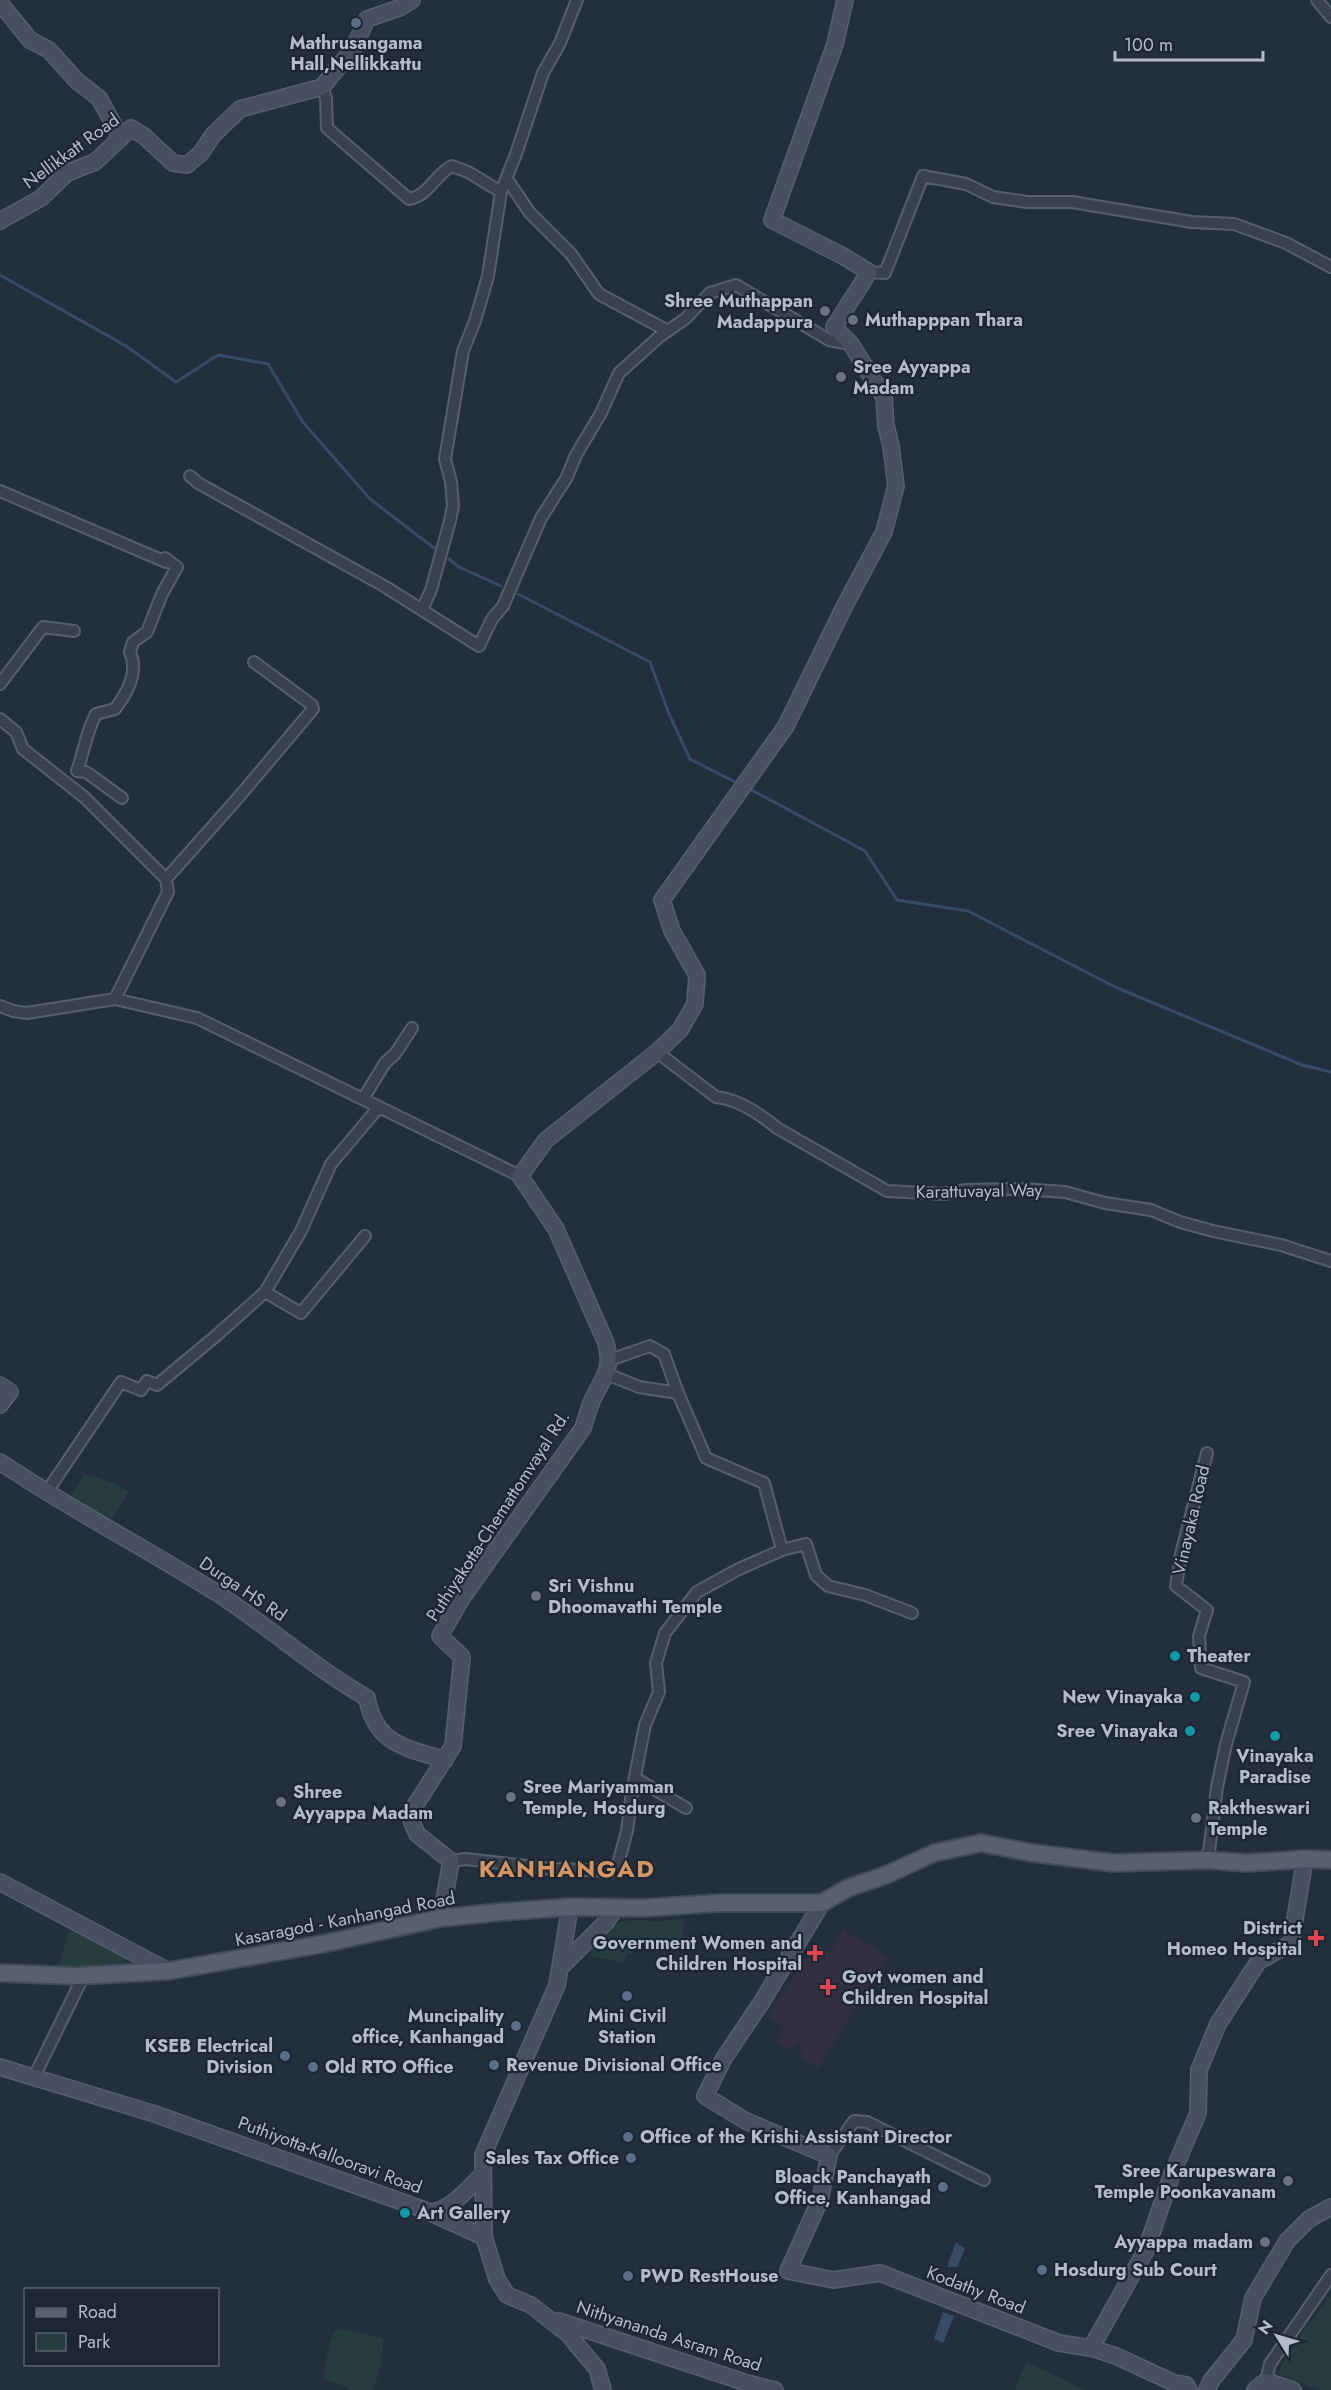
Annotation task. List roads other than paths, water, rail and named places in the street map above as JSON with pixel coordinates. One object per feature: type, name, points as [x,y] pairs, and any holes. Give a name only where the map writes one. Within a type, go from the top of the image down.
[{"type":"main road","name":"Kasaragod - Kanhangad Road","points":[[0,1973],[84,1975],[168,1971],[322,1944],[441,1918],[570,1907],[643,1908],[718,1903],[822,1903],[848,1888],[886,1875],[934,1853],[981,1843],[1033,1853],[1114,1863],[1208,1860],[1247,1863],[1305,1859],[1331,1860]]},
{"type":"main road","points":[[1305,1859],[1331,1865]]},
{"type":"street","points":[[411,0],[399,8],[367,19],[353,49],[322,87],[326,99],[327,128],[409,200],[417,198],[429,189],[447,169],[453,166],[468,172],[501,192]]},
{"type":"street","points":[[422,610],[431,590],[453,506],[451,482],[445,459],[463,351],[475,321],[488,276],[501,192],[543,73],[560,43],[577,0]]},
{"type":"street","points":[[844,0],[835,44],[772,220],[843,256],[868,272],[885,273],[923,176],[966,184],[993,197],[1027,202],[1072,202],[1192,222],[1234,224],[1286,243],[1331,267]]},
{"type":"street","points":[[1317,0],[1331,17]]},
{"type":"street","points":[[0,3],[30,40],[49,50],[77,81],[99,98],[121,138]]},
{"type":"street","name":"Nellikkatt Road","points":[[0,221],[41,198],[67,173],[95,162],[131,128],[144,136],[173,163],[187,165],[201,153],[213,135],[240,109],[322,87]]},
{"type":"street","points":[[507,178],[530,213],[571,254],[599,294],[668,331]]},
{"type":"street","points":[[520,1176],[546,1140],[657,1052],[680,1030],[695,1004],[697,975],[672,931],[662,900],[786,726],[844,607],[884,532],[896,486],[891,446],[885,426],[884,397],[851,344],[834,327],[868,272]]},
{"type":"street","points":[[190,476],[198,483],[384,586],[479,646],[492,619],[503,606],[542,518],[602,413],[618,373],[685,319],[710,293],[736,285],[829,340],[851,344]]},
{"type":"street","points":[[0,491],[166,562],[165,558],[177,567],[162,594],[147,632],[133,642],[130,652],[134,663],[126,694],[115,709],[96,714],[87,730],[84,752],[77,771],[86,772],[122,798]]},
{"type":"street","points":[[0,684],[43,627],[50,626],[74,631]]},
{"type":"street","points":[[166,879],[313,710],[312,705],[254,662]]},
{"type":"street","points":[[0,719],[16,732],[23,748],[84,797],[166,879],[168,892],[115,999]]},
{"type":"street","points":[[0,1006],[27,1013],[115,999],[197,1018],[520,1176],[556,1229],[606,1343],[609,1367],[639,1387],[678,1393]]},
{"type":"street","points":[[363,1099],[385,1063],[395,1054],[412,1028]]},
{"type":"street","name":"Karattuvayal Way","points":[[657,1052],[716,1097],[726,1098],[762,1115],[777,1128],[887,1191],[944,1194],[966,1190],[1023,1188],[1065,1192],[1105,1203],[1151,1210],[1180,1222],[1312,1253],[1331,1261]]},
{"type":"street","points":[[46,1493],[121,1382],[141,1390],[147,1382],[157,1385],[265,1292],[301,1231],[331,1164],[379,1107]]},
{"type":"street","points":[[265,1292],[301,1313],[365,1236]]},
{"type":"street","points":[[609,1367],[650,1346],[664,1354],[706,1458],[764,1483],[782,1550]]},
{"type":"street","name":"Puthiyakotta-Chemattomvayal Rd.","points":[[451,1861],[417,1834],[409,1815],[453,1746],[462,1657],[440,1636],[462,1598],[582,1428],[609,1367]]},
{"type":"street","points":[[0,1385],[10,1392],[0,1405]]},
{"type":"street","name":"Vinayaka Road","points":[[1207,1453],[1181,1554],[1176,1586],[1207,1610],[1199,1636],[1201,1668],[1244,1682],[1219,1776],[1208,1860]]},
{"type":"street","name":"Durga HS Rd","points":[[0,1462],[46,1493],[148,1550],[223,1597],[340,1682],[367,1698],[370,1714],[382,1735],[412,1750],[446,1760]]},
{"type":"street","points":[[441,1918],[451,1861],[466,1858],[530,1867],[616,1871],[627,1831],[645,1725],[659,1692],[656,1663],[665,1633],[698,1592],[739,1569],[782,1550],[806,1545],[816,1575],[828,1586],[865,1595],[912,1613]]},
{"type":"street","points":[[635,1778],[686,1808]]},
{"type":"street","points":[[1189,2390],[1186,2385],[1174,2383],[1116,2356],[1091,2348],[1146,2250],[1172,2174],[1198,2113],[1199,2070],[1218,2024],[1258,1962],[1291,1943],[1305,1859]]},
{"type":"street","points":[[0,1882],[168,1971]]},
{"type":"street","points":[[822,1903],[761,2003],[724,2058],[705,2096],[746,2121],[829,2157],[854,2121],[867,2122],[984,2180]]},
{"type":"street","points":[[570,1907],[558,1985],[483,2155],[484,2237],[497,2279],[507,2295],[531,2305],[568,2334],[597,2369],[603,2390]]},
{"type":"street","points":[[560,1968],[606,1922],[616,1908]]},
{"type":"street","points":[[34,2077],[84,1975]]},
{"type":"street","name":"Puthiyotta-Kallooravi Road","points":[[0,2067],[155,2114],[429,2212],[484,2237]]},
{"type":"street","name":"Kodathy Road","points":[[829,2157],[820,2200],[788,2271],[834,2280],[880,2273],[1059,2343],[1091,2348]]},
{"type":"street","points":[[429,2212],[438,2212],[444,2208],[483,2174]]},
{"type":"street","points":[[1208,2390],[1211,2381],[1244,2340],[1253,2298],[1287,2241],[1309,2219],[1331,2206]]},
{"type":"street","points":[[1293,2390],[1260,2385],[1270,2364],[1331,2275]]},
{"type":"street","name":"Nithyananda Asram Road","points":[[550,2319],[775,2390]]},
{"type":"water","points":[[956,2242],[965,2249],[957,2267],[947,2267]]},
{"type":"water","points":[[943,2312],[954,2316],[943,2343],[934,2339]]},
{"type":"waterway","points":[[0,275],[126,346],[176,382],[218,355],[268,364],[302,421],[370,499],[434,548]]},
{"type":"waterway","points":[[449,559],[459,567],[501,586]]},
{"type":"waterway","points":[[518,594],[650,662],[669,714],[690,759],[739,784]]},
{"type":"waterway","points":[[748,788],[865,851],[897,900],[968,911],[1115,987],[1302,1065],[1331,1072]]},
{"type":"place","name":"Mathrusangama Hall,Nellikkattu","points":[[356,23]]},
{"type":"place","name":"Shree Muthappan Madappura","points":[[825,311]]},
{"type":"place","name":"Muthapppan Thara","points":[[853,320]]},
{"type":"place","name":"Sree Ayyappa Madam","points":[[841,377]]},
{"type":"place","name":"Sri Vishnu Dhoomavathi Temple","points":[[536,1596]]},
{"type":"place","name":"Theater","points":[[1175,1656]]},
{"type":"place","name":"New Vinayaka","points":[[1195,1697]]},
{"type":"place","name":"Sree Vinayaka","points":[[1190,1731]]},
{"type":"place","name":"Vinayaka Paradise","points":[[1275,1736]]},
{"type":"place","name":"Sree Mariyamman Temple, Hosdurg","points":[[511,1797]]},
{"type":"place","name":"Shree Ayyappa Madam","points":[[281,1802]]},
{"type":"place","name":"Raktheswari Temple","points":[[1196,1818]]},
{"type":"place","name":"District Homeo Hospital","points":[[1316,1938]]},
{"type":"place","name":"Government Women and Children Hospital","points":[[815,1953]]},
{"type":"place","name":"Govt women and Children Hospital","points":[[828,1987]]},
{"type":"place","name":"Mini Civil Station","points":[[627,1996]]},
{"type":"place","name":"Muncipality office, Kanhangad","points":[[516,2026]]},
{"type":"place","name":"KSEB Electrical Division","points":[[285,2056]]},
{"type":"place","name":"Revenue Divisional Office","points":[[494,2065]]},
{"type":"place","name":"Old RTO Office","points":[[313,2067]]},
{"type":"place","name":"Office of the Krishi Assistant Director","points":[[628,2137]]},
{"type":"place","name":"Sales Tax Office","points":[[631,2158]]},
{"type":"place","name":"Sree Karupeswara Temple Poonkavanam","points":[[1288,2181]]},
{"type":"place","name":"Bloack Panchayath Office, Kanhangad","points":[[943,2187]]},
{"type":"place","name":"Art Gallery","points":[[405,2213]]},
{"type":"place","name":"Ayyappa madam","points":[[1265,2242]]},
{"type":"place","name":"Hosdurg Sub Court","points":[[1042,2270]]},
{"type":"place","name":"PWD RestHouse","points":[[628,2276]]},
{"type":"district","name":"KANHANGAD","points":[[567,1869]]}]
